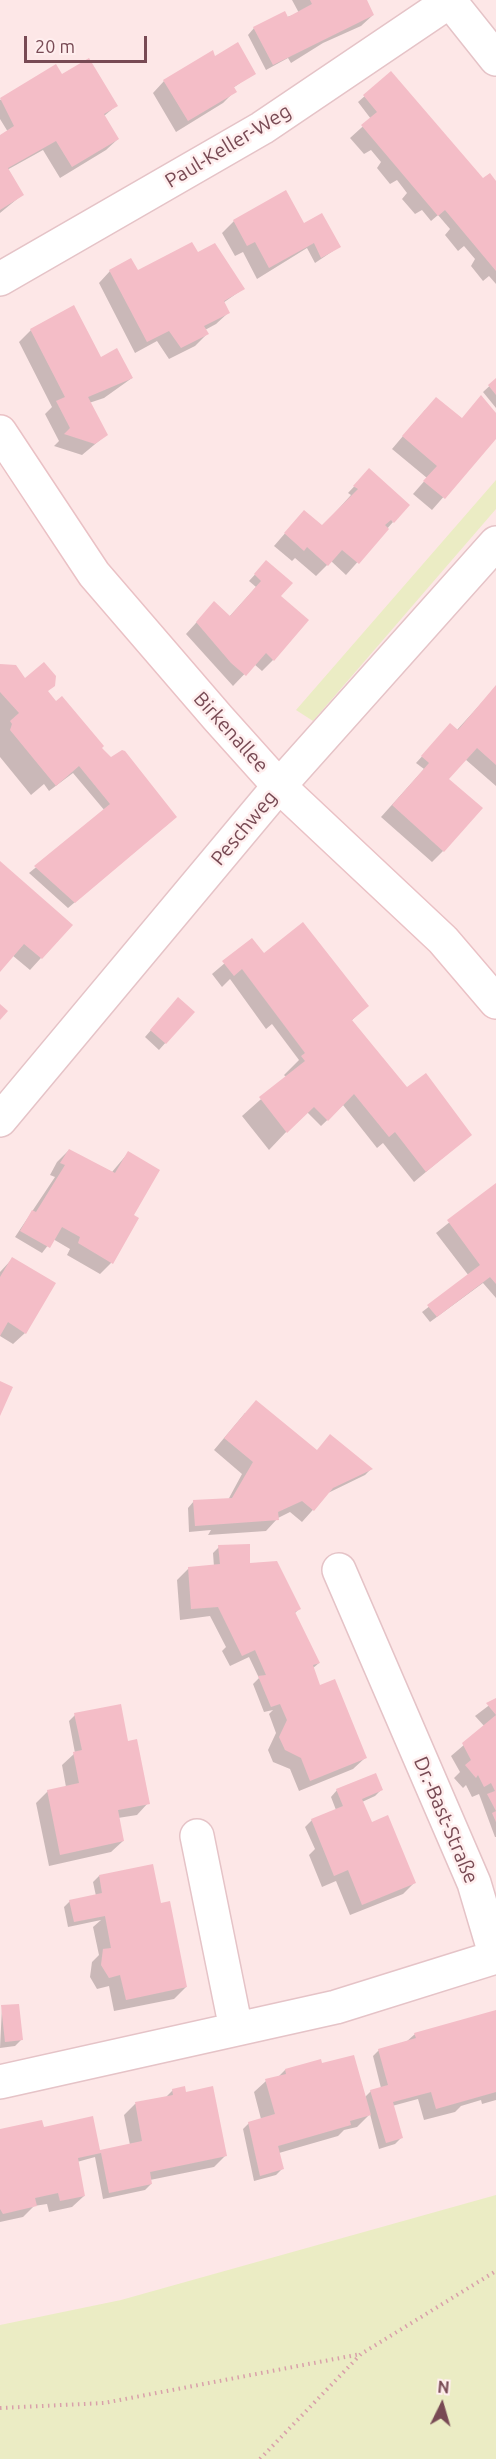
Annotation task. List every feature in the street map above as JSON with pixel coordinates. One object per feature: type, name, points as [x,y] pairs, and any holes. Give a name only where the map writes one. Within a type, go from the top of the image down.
[{"type":"street","points":[[449,1],[496,58]]},
{"type":"street","name":"Paul-Keller-Weg","points":[[0,279],[262,128],[449,1]]},
{"type":"street","name":"Birkenallee","points":[[0,432],[94,574],[279,786],[443,940],[496,1002]]},
{"type":"street","name":"Peschweg","points":[[0,1120],[279,786],[496,543]]},
{"type":"street","name":"Dr.-Bast-Straße","points":[[0,2082],[336,2007],[496,1957],[474,1884],[339,1570]]},
{"type":"street","points":[[197,1836],[236,2029]]},
{"type":"path","points":[[260,2459],[361,2354],[496,2271]]},
{"type":"path","points":[[0,2408],[104,2403],[361,2354]]},
{"type":"green space","points":[[496,480],[496,509],[313,721],[296,710]]},
{"type":"green space","points":[[496,2195],[496,2459],[0,2459],[0,2325],[121,2300]]},
{"type":"building","points":[[310,0],[367,0],[374,15],[273,65],[253,27],[285,11],[288,17],[312,4]]},
{"type":"building","points":[[238,42],[256,74],[234,87],[237,92],[188,121],[163,80],[213,50],[215,56]]},
{"type":"building","points":[[89,58],[118,106],[104,114],[119,139],[72,167],[56,141],[8,168],[24,195],[0,210],[0,135],[14,126],[0,98],[56,64],[62,74]]},
{"type":"building","points":[[391,71],[483,178],[490,173],[496,181],[496,271],[445,210],[438,216],[361,125],[377,112],[363,95]]},
{"type":"building","points":[[286,190],[304,223],[322,213],[341,247],[321,258],[314,243],[269,268],[255,242],[247,246],[233,220]]},
{"type":"building","points":[[192,242],[198,252],[215,243],[245,289],[224,301],[230,313],[204,326],[209,334],[181,348],[169,331],[147,342],[109,270],[131,258],[138,270]]},
{"type":"building","points":[[74,305],[101,357],[117,348],[133,378],[88,397],[108,435],[95,444],[64,434],[70,428],[56,401],[65,397],[30,329]]},
{"type":"building","points":[[496,378],[496,395],[488,385]]},
{"type":"building","points":[[481,395],[496,413],[496,439],[445,499],[423,481],[437,466],[402,436],[436,397],[462,418]]},
{"type":"building","points":[[369,468],[410,505],[394,523],[391,520],[385,525],[389,529],[359,564],[342,550],[328,566],[307,547],[304,551],[284,533],[304,510],[322,525],[358,489],[353,486]]},
{"type":"building","points":[[266,560],[293,583],[281,596],[309,620],[274,661],[266,653],[246,676],[231,663],[196,622],[214,601],[230,616],[261,581],[254,574]]},
{"type":"building","points":[[44,662],[56,676],[55,686],[48,691],[56,701],[62,696],[111,757],[122,750],[125,751],[177,817],[75,903],[34,866],[110,804],[79,766],[56,786],[10,730],[12,724],[10,721],[19,713],[0,692],[0,664],[16,665],[25,678]]},
{"type":"building","points":[[496,685],[496,765],[477,748],[449,779],[483,808],[444,852],[392,805],[429,763],[421,756],[450,723],[458,730]]},
{"type":"building","points":[[0,861],[73,925],[42,959],[24,944],[0,972]]},
{"type":"building","points":[[303,922],[369,1006],[352,1020],[407,1087],[426,1073],[472,1135],[426,1172],[395,1132],[389,1137],[354,1094],[328,1121],[314,1107],[287,1133],[259,1097],[305,1061],[301,1056],[305,1053],[242,969],[234,976],[222,961],[252,938],[264,953]]},
{"type":"building","points":[[178,997],[195,1012],[166,1044],[150,1030]]},
{"type":"building","points":[[0,1004],[8,1011],[0,1020]]},
{"type":"building","points":[[69,1149],[115,1173],[128,1151],[160,1170],[134,1215],[139,1218],[113,1264],[78,1243],[80,1237],[62,1227],[50,1248],[20,1231],[32,1210],[36,1212],[65,1165],[60,1163]]},
{"type":"building","points":[[496,1183],[496,1284],[490,1277],[437,1317],[427,1305],[480,1265],[447,1220]]},
{"type":"building","points":[[12,1257],[56,1283],[26,1334],[8,1322],[0,1336],[0,1277]]},
{"type":"building","points":[[0,1381],[13,1387],[0,1416]]},
{"type":"building","points":[[256,1400],[317,1450],[330,1434],[373,1469],[333,1488],[314,1511],[302,1501],[278,1512],[279,1520],[195,1526],[193,1500],[232,1498],[253,1462],[224,1438]]},
{"type":"building","points":[[250,1544],[250,1563],[277,1561],[301,1609],[295,1612],[320,1663],[313,1665],[320,1685],[335,1679],[367,1758],[310,1781],[301,1758],[285,1750],[279,1737],[287,1720],[280,1704],[271,1707],[258,1676],[266,1675],[255,1650],[242,1656],[218,1607],[191,1609],[188,1567],[220,1564],[218,1545]]},
{"type":"building","points":[[496,1698],[496,1715],[486,1703]]},
{"type":"building","points":[[121,1704],[128,1741],[137,1739],[150,1804],[118,1810],[124,1841],[60,1855],[47,1790],[79,1783],[73,1752],[82,1750],[74,1713]]},
{"type":"building","points":[[496,1715],[496,1811],[487,1794],[495,1791],[491,1783],[484,1787],[478,1775],[476,1778],[465,1765],[471,1760],[462,1743]]},
{"type":"building","points":[[376,1773],[383,1790],[362,1799],[372,1822],[388,1815],[416,1883],[362,1905],[348,1870],[334,1876],[311,1819],[343,1806],[336,1789]]},
{"type":"building","points":[[153,1864],[161,1903],[170,1901],[187,1987],[126,2000],[120,1975],[109,1978],[101,1965],[103,1949],[111,1948],[105,1916],[74,1922],[69,1900],[102,1893],[99,1875]]},
{"type":"building","points":[[19,2004],[23,2040],[5,2042],[1,2005]]},
{"type":"building","points":[[496,2010],[496,2092],[436,2109],[431,2092],[393,2102],[403,2138],[386,2143],[370,2090],[388,2085],[378,2049],[416,2038],[414,2033]]},
{"type":"building","points":[[354,2055],[371,2115],[350,2121],[351,2125],[278,2146],[284,2169],[260,2176],[248,2122],[275,2114],[265,2079],[286,2074],[285,2069],[321,2059],[322,2063]]},
{"type":"building","points":[[185,2086],[186,2092],[213,2086],[227,2156],[150,2172],[152,2184],[109,2193],[101,2153],[78,2158],[85,2196],[60,2201],[58,2193],[35,2198],[37,2206],[3,2214],[0,2209],[0,2129],[42,2120],[44,2127],[93,2116],[100,2150],[142,2141],[135,2102],[173,2095],[172,2089]]}]
